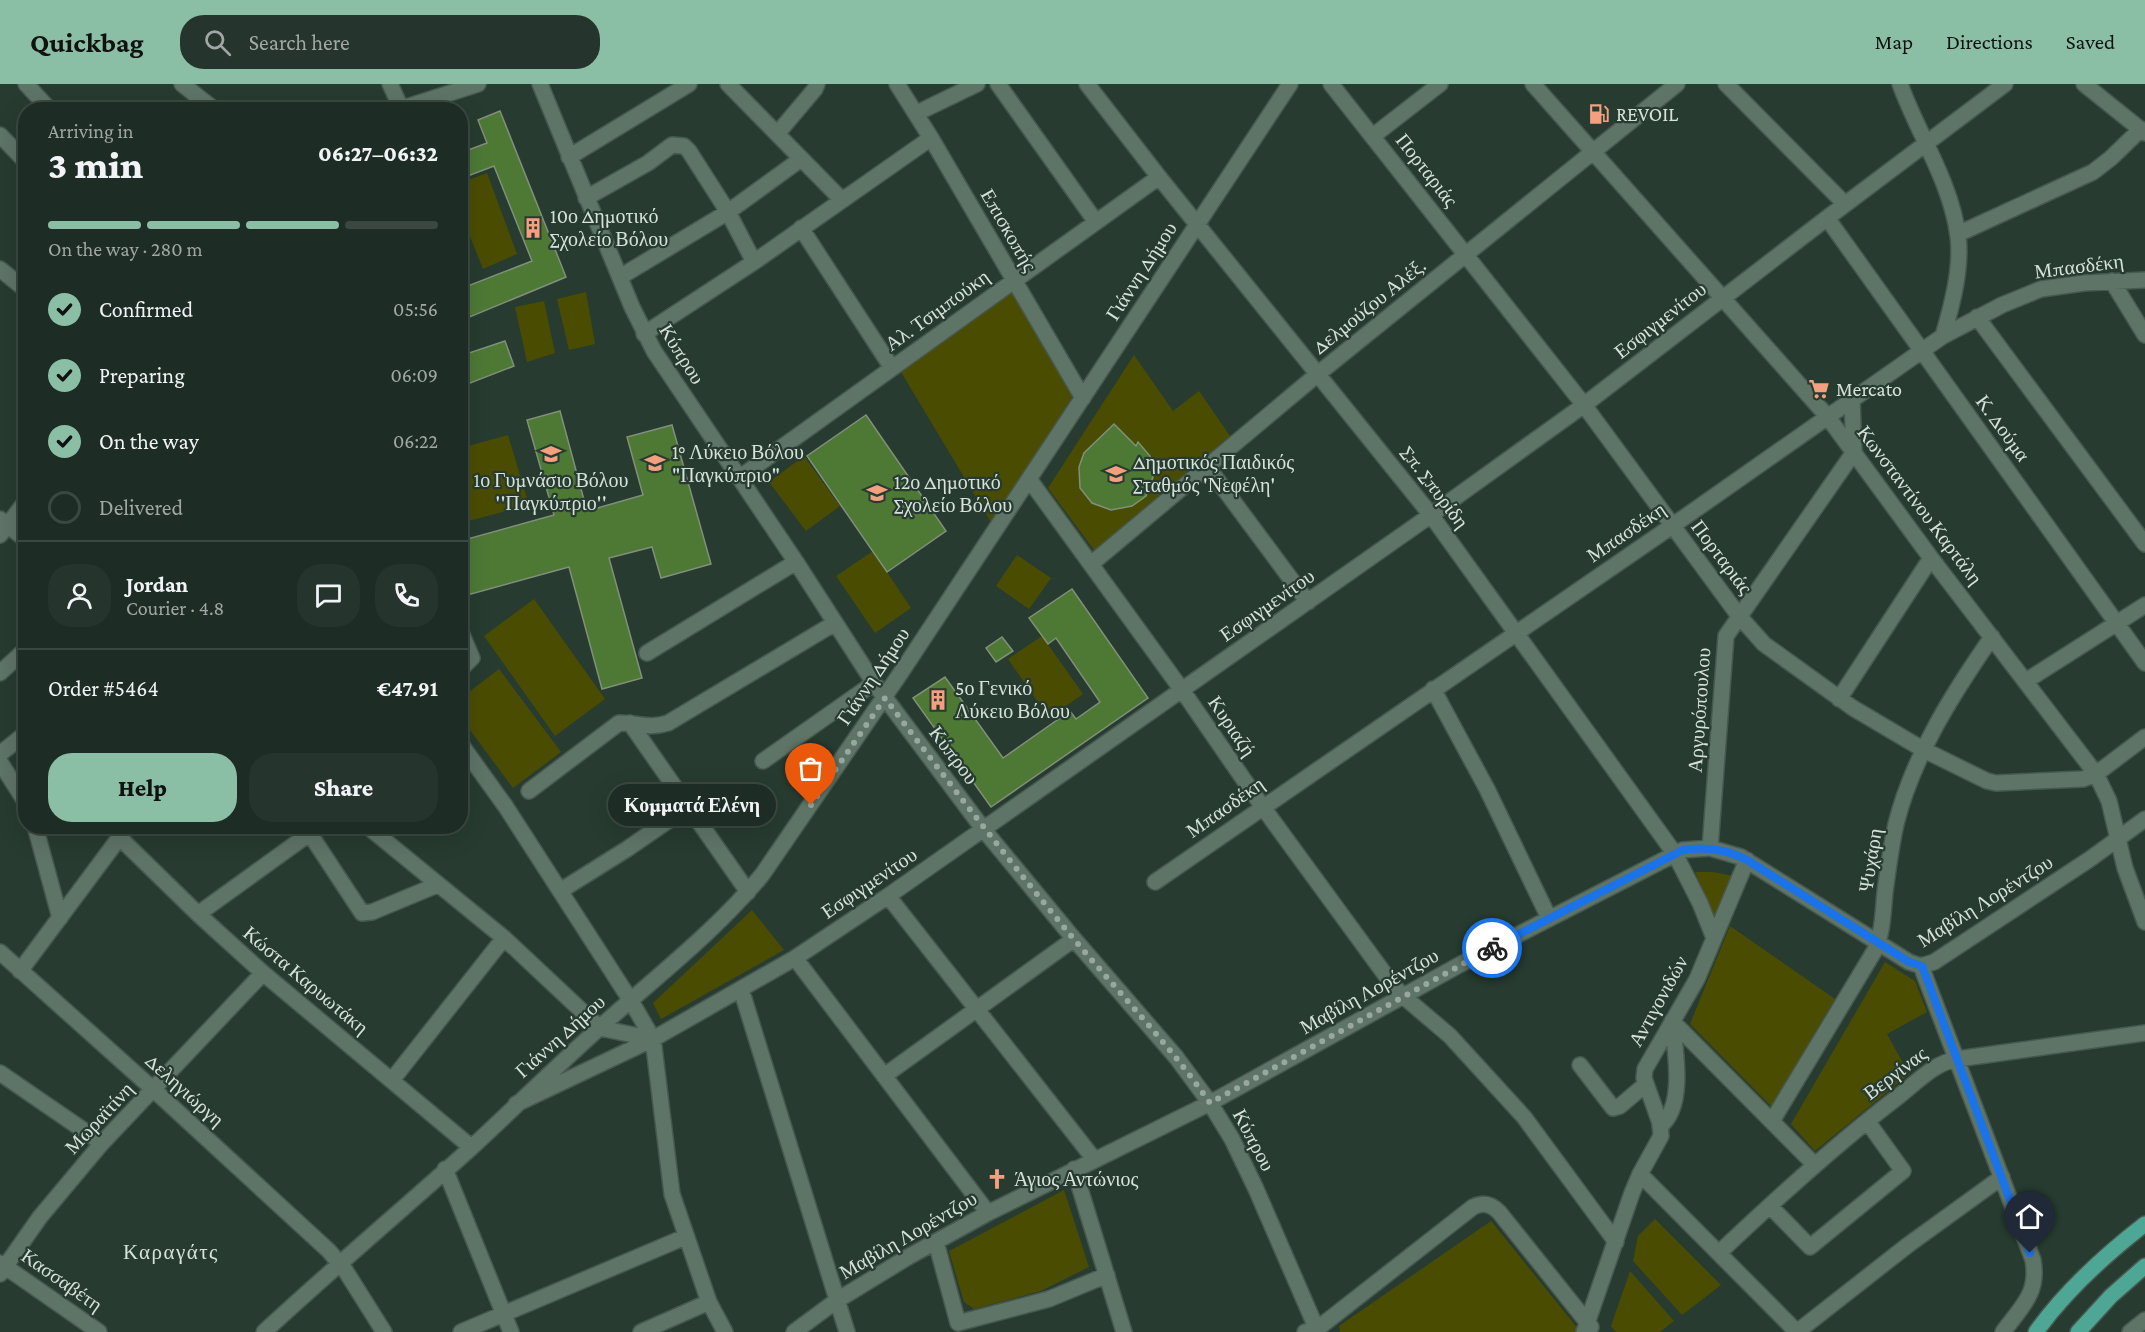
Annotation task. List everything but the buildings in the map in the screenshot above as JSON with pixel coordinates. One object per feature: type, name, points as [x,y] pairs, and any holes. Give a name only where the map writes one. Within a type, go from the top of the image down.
[{"type":"main road","points":[[2036,1332],[2098,1263],[2145,1224]]},
{"type":"main road","points":[[2078,1332],[2111,1296],[2145,1266]]},
{"type":"street","points":[[26,84],[43,102]]},
{"type":"street","points":[[182,84],[205,102]]},
{"type":"street","points":[[390,84],[396,102]]},
{"type":"street","points":[[421,102],[478,84]]},
{"type":"street","name":"Κύπρου","points":[[540,84],[644,334],[885,698],[984,830],[1176,1058],[1210,1103],[1232,1139],[1256,1189],[1313,1331]]},
{"type":"street","points":[[569,157],[689,84]]},
{"type":"street","points":[[728,84],[842,200]]},
{"type":"street","points":[[777,134],[816,89],[817,84]]},
{"type":"street","name":"Επισκοπής","points":[[897,84],[1083,398]]},
{"type":"street","points":[[916,113],[977,84]]},
{"type":"street","points":[[998,84],[1096,222]]},
{"type":"street","name":"Σπ. Σπυρίδη","points":[[1088,84],[1159,177],[1431,515],[1675,854],[1700,903],[1714,938]]},
{"type":"street","name":"Γιάννη Δήμου","points":[[264,1332],[339,1262],[471,1147],[691,948],[748,892],[885,698],[1290,84]]},
{"type":"street","name":"Πορταριάς","points":[[1331,84],[1584,405],[1739,616],[1764,644],[1839,699],[1924,750],[1987,781],[1996,783],[2074,780],[2096,774]]},
{"type":"street","points":[[1373,136],[1440,84]]},
{"type":"street","name":"Κωνσταντίνου Καρτάλη","points":[[1533,84],[1827,416],[1931,558],[2096,774],[2109,801],[2125,868],[2145,922]]},
{"type":"street","name":"Δελμούζου Αλέξ.","points":[[1090,564],[1319,373],[1677,84]]},
{"type":"street","points":[[1725,84],[1845,204]]},
{"type":"street","points":[[1900,84],[1952,209],[1958,234],[1958,266],[1943,336]]},
{"type":"street","name":"Εσφιγμενίτου","points":[[516,1104],[653,1039],[795,958],[888,896],[1308,602],[1584,405],[2005,84]]},
{"type":"street","points":[[1958,234],[2093,172],[2143,131],[2084,84]]},
{"type":"street","points":[[0,135],[18,154]]},
{"type":"street","points":[[644,334],[754,262],[931,138]]},
{"type":"street","points":[[586,198],[648,163],[672,145],[684,146],[728,212],[754,262]]},
{"type":"street","points":[[620,277],[728,212],[801,159]]},
{"type":"street","name":"Αλ. Τσιμπούκη","points":[[739,478],[1159,177]]},
{"type":"street","name":"Κ. Δούμα","points":[[1827,218],[2145,663]]},
{"type":"street","points":[[801,228],[892,368]]},
{"type":"street","points":[[0,269],[18,284]]},
{"type":"street","name":"Μπασδέκη","points":[[1155,882],[1262,806],[1672,526],[1943,336],[1977,317],[2041,289],[2112,281],[2145,280]]},
{"type":"street","points":[[2112,281],[2145,335]]},
{"type":"street","points":[[1977,317],[2145,544]]},
{"type":"street","points":[[1852,399],[1854,452]]},
{"type":"street","name":"Αργυρόπουλου","points":[[1710,848],[1726,636],[1854,452]]},
{"type":"street","points":[[1207,466],[1308,602]]},
{"type":"street","name":"Κυριαζή","points":[[1029,479],[1182,690],[1262,806],[1402,996],[1450,1036],[1524,1117],[1616,1242]]},
{"type":"street","points":[[18,509],[2,526],[18,535]]},
{"type":"street","points":[[1839,699],[1931,558]]},
{"type":"street","points":[[648,653],[796,561]]},
{"type":"street","points":[[2026,681],[2145,605]]},
{"type":"street","points":[[529,791],[619,723],[652,727],[674,720],[835,623]]},
{"type":"street","name":"Ψυχάρη","points":[[1772,1121],[1871,958],[1878,942],[1897,822],[1911,780],[1924,750],[1970,669],[1992,637]]},
{"type":"street","points":[[468,649],[472,658],[468,662]]},
{"type":"street","points":[[0,673],[18,656]]},
{"type":"street","points":[[764,760],[874,683]]},
{"type":"street","points":[[1433,689],[1486,789],[1549,918]]},
{"type":"street","points":[[630,723],[748,892]]},
{"type":"street","points":[[2096,774],[2145,737]]},
{"type":"street","points":[[0,754],[18,739]]},
{"type":"street","points":[[468,755],[507,807],[632,1001],[653,1039],[672,1194],[709,1302],[725,1332]]},
{"type":"street","points":[[0,762],[18,790]]},
{"type":"street","points":[[560,891],[688,807]]},
{"type":"street","name":"Μαβίλη Λορέντζου","points":[[794,1332],[836,1300],[988,1213],[1210,1103],[1402,996],[1683,850],[1710,848],[1747,860],[1912,964],[1922,966],[1934,962],[2145,819]]},
{"type":"street","points":[[36,834],[60,918]]},
{"type":"street","points":[[20,971],[123,834]]},
{"type":"street","name":"Κώστα Καρυωτάκη","points":[[126,834],[198,914],[263,974],[471,1147]]},
{"type":"street","points":[[198,914],[309,834]]},
{"type":"street","points":[[317,834],[362,913],[372,912],[437,885]]},
{"type":"street","points":[[376,834],[504,938],[600,1028],[653,1039]]},
{"type":"street","name":"Αντιγονιδών","points":[[1646,1084],[1645,1069],[1694,986],[1747,860]]},
{"type":"street","points":[[888,896],[1094,1159]]},
{"type":"street","points":[[392,1080],[504,938]]},
{"type":"street","points":[[884,1076],[1074,939]]},
{"type":"street","name":"Δεληγιώργη","points":[[0,952],[154,1090],[339,1262],[384,1332]]},
{"type":"street","points":[[795,958],[988,1213]]},
{"type":"street","points":[[1922,966],[2030,1253],[2035,1274],[2031,1292],[2003,1332]]},
{"type":"street","name":"Μωραϊτίνη","points":[[2,1268],[40,1217],[102,1143],[263,974]]},
{"type":"street","points":[[741,989],[847,1332]]},
{"type":"street","points":[[1672,1021],[1815,1165]]},
{"type":"street","points":[[1660,1126],[1669,1118],[1676,1092],[1672,1021]]},
{"type":"street","name":"Βεργίνας","points":[[1719,1253],[1815,1165],[1940,1064],[1957,1059],[2145,1033]]},
{"type":"street","points":[[1580,1065],[1613,1108],[1620,1106],[1646,1084],[1660,1126],[1659,1141],[1640,1174],[1589,1329]]},
{"type":"street","points":[[0,1073],[102,1143]]},
{"type":"street","points":[[1770,1206],[1810,1247],[1903,1171],[1867,1121]]},
{"type":"street","points":[[1074,1169],[1124,1332]]},
{"type":"street","points":[[445,1170],[511,1332]]},
{"type":"street","points":[[1640,1174],[1797,1332],[1908,1245],[2002,1177]]},
{"type":"street","points":[[1313,1331],[1473,1207],[1484,1203],[1493,1206],[1499,1212],[1589,1329]]},
{"type":"street","points":[[461,1332],[685,1237]]},
{"type":"street","points":[[936,1242],[958,1323],[1049,1299],[1107,1275]]},
{"type":"street","name":"Κασσαβέτη","points":[[2,1268],[99,1332]]},
{"type":"street","points":[[641,1332],[709,1302]]},
{"type":"street","points":[[2130,1332],[2145,1320]]},
{"type":"shaded area","points":[[487,173],[517,254],[483,269],[468,232],[468,180]]},
{"type":"shaded area","points":[[1012,290],[1073,396],[991,522],[901,372]]},
{"type":"shaded area","points":[[586,292],[595,344],[569,350],[557,299]]},
{"type":"shaded area","points":[[544,301],[555,353],[527,362],[515,307]]},
{"type":"shaded area","points":[[1134,355],[1173,411],[1199,391],[1230,436],[1094,550],[1048,488]]},
{"type":"shaded area","points":[[508,435],[529,505],[468,521],[468,446]]},
{"type":"shaded area","points":[[804,456],[840,506],[806,531],[769,482]]},
{"type":"shaded area","points":[[873,551],[911,608],[875,633],[836,576]]},
{"type":"shaded area","points":[[1017,555],[1051,578],[1029,609],[996,586]]},
{"type":"shaded area","points":[[534,599],[605,699],[555,736],[484,636]]},
{"type":"shaded area","points":[[1042,636],[1083,694],[1049,718],[1008,659]]},
{"type":"shaded area","points":[[499,669],[561,752],[513,788],[468,727],[468,693]]},
{"type":"shaded area","points":[[1695,872],[1713,872],[1733,876],[1716,915],[1713,914]]},
{"type":"shaded area","points":[[752,910],[784,950],[661,1019],[653,1003]]},
{"type":"shaded area","points":[[1730,926],[1835,999],[1771,1106],[1690,1024]]},
{"type":"shaded area","points":[[1885,962],[1915,981],[1927,1012],[1887,1034],[1909,1074],[1815,1151],[1791,1124]]},
{"type":"shaded area","points":[[1064,1190],[1089,1267],[1041,1291],[974,1309],[964,1302],[949,1251]]},
{"type":"shaded area","points":[[1655,1219],[1721,1285],[1682,1315],[1633,1261],[1638,1236]]},
{"type":"shaded area","points":[[1491,1221],[1579,1330],[1578,1332],[1340,1332],[1339,1326]]},
{"type":"shaded area","points":[[1630,1271],[1674,1321],[1660,1332],[1616,1332],[1611,1326]]},
{"type":"way so far","points":[[811,805],[885,698],[984,830],[1176,1058],[1210,1103],[1492,948]]},
{"type":"place","name":"REVOIL","points":[[1599,114]]},
{"type":"place","name":"10ο Δημοτικό Σχολείο Βόλου","points":[[533,228]]},
{"type":"place","name":"Mercato","points":[[1819,389]]},
{"type":"place","name":"1ο Γυμνάσιο Βόλου ''Παγκύπριο''","points":[[551,454]]},
{"type":"place","name":"1° Λύκειο Βόλου \"Παγκύπριο\"","points":[[655,463]]},
{"type":"place","name":"Δημοτικός Παιδικός Σταθμός 'Νεφέλη'","points":[[1116,474]]},
{"type":"place","name":"12ο Δημοτικό Σχολείο Βόλου","points":[[877,493]]},
{"type":"place","name":"5ο Γενικό Λύκειο Βόλου","points":[[938,700]]},
{"type":"place","name":"Κομματά Ελένη","points":[[811,805]]},
{"type":"place","name":"Άγιος Αντώνιος","points":[[997,1179]]},
{"type":"district","name":"Καραγάτς","points":[[171,1252]]},
{"type":"route","points":[[1492,948],[1683,850],[1710,848],[1747,860],[1909,962],[1922,966],[2030,1253]]}]
